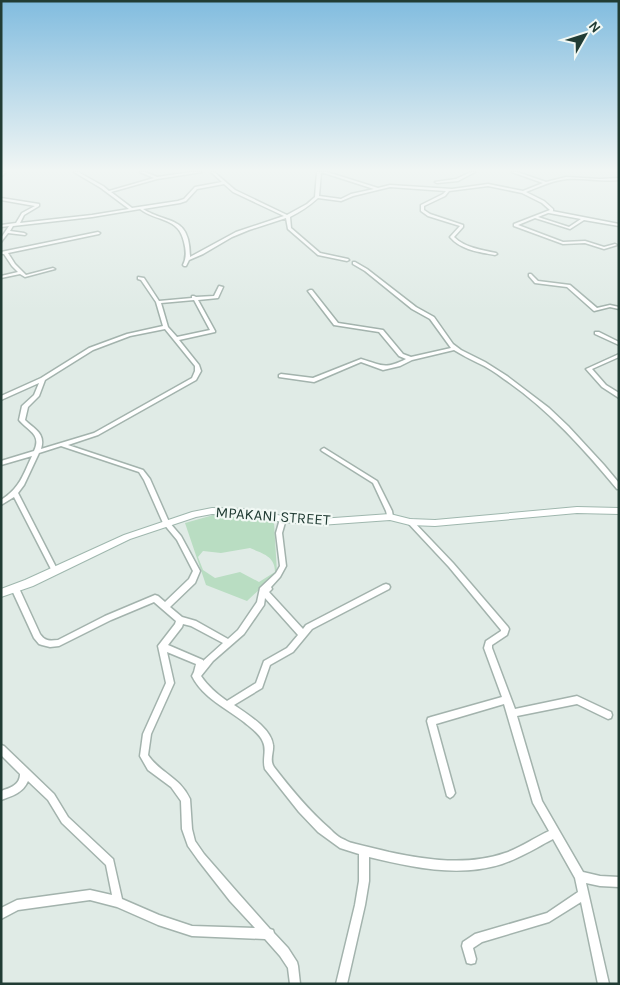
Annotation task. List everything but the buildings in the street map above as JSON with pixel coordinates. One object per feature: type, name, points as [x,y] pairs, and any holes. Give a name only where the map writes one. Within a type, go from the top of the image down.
[{"type":"street","points":[[1,241],[20,218]]},
{"type":"street","points":[[1,226],[69,218]]},
{"type":"street","points":[[164,218],[174,222],[181,229],[185,236],[189,259]]},
{"type":"street","points":[[185,265],[189,259],[235,233],[285,218]]},
{"type":"street","points":[[288,218],[289,228],[319,254],[347,260]]},
{"type":"street","points":[[442,218],[462,226],[453,233],[452,237],[454,240],[470,248],[495,254]]},
{"type":"street","points":[[583,219],[570,228],[536,218],[514,224],[563,243],[585,242],[604,248],[615,245]]},
{"type":"street","points":[[578,218],[619,225]]},
{"type":"street","points":[[7,232],[24,234]]},
{"type":"street","points":[[53,269],[27,276],[13,265],[4,253],[98,234]]},
{"type":"street","points":[[354,263],[366,270],[414,308],[432,318],[456,348],[534,398],[579,439],[618,484]]},
{"type":"street","points":[[1,277],[21,272]]},
{"type":"street","points":[[530,275],[537,282],[568,286],[593,309],[619,308]]},
{"type":"street","points":[[1,463],[96,434],[194,379],[198,371],[197,366],[166,327],[158,302],[143,279],[139,278]]},
{"type":"street","points":[[158,302],[194,297],[216,297],[221,287]]},
{"type":"street","points":[[310,291],[336,324],[381,331],[401,355],[410,359]]},
{"type":"street","points":[[176,339],[213,331],[194,297]]},
{"type":"street","points":[[1,398],[43,379],[91,349],[129,335],[166,327]]},
{"type":"street","points":[[597,333],[619,344]]},
{"type":"street","points":[[281,376],[314,380],[361,360],[383,368],[398,365],[410,359],[456,348]]},
{"type":"street","points":[[619,354],[589,369],[604,386],[619,396]]},
{"type":"street","points":[[1,503],[16,492],[28,474],[36,453],[41,438],[22,420],[25,406],[36,396],[43,379]]},
{"type":"street","points":[[63,445],[140,471],[147,479],[166,523],[179,538],[197,571],[192,581],[166,606]]},
{"type":"street","points":[[324,450],[375,482],[390,517]]},
{"type":"street","points":[[16,492],[55,571]]},
{"type":"street","name":"MPAKANI STREET","points":[[1,593],[55,571],[127,537],[195,514],[228,510],[283,519],[320,522],[390,517],[410,522],[444,522],[577,510],[619,511]]},
{"type":"street","points":[[196,676],[210,659],[241,632],[261,603],[264,590],[278,575],[283,566],[279,532],[283,519]]},
{"type":"street","points":[[410,522],[446,558],[505,629],[504,633],[489,643],[488,648],[512,714],[532,788],[545,819],[580,876],[604,984]]},
{"type":"street","points":[[286,564],[281,576],[265,592],[302,634]]},
{"type":"street","points":[[227,705],[259,686],[267,663],[290,650],[302,634],[317,622],[386,587]]},
{"type":"street","points":[[15,588],[36,636],[42,642],[50,644],[59,643],[92,625],[156,598],[180,620],[193,624],[228,643]]},
{"type":"street","points":[[162,646],[179,625],[180,620]]},
{"type":"street","points":[[162,646],[200,662],[196,676],[201,686],[266,738],[268,744],[268,766],[331,838],[343,845],[364,851],[432,863],[473,866],[496,861],[554,833]]},
{"type":"street","points":[[162,646],[170,683],[147,734],[144,756],[151,767],[174,784],[185,799],[191,843],[200,857],[284,952],[293,966],[295,984]]},
{"type":"street","points":[[450,793],[431,721],[507,699]]},
{"type":"street","points":[[512,714],[576,700],[608,715]]},
{"type":"street","points":[[1,749],[51,797],[65,820],[110,862],[115,878],[118,902]]},
{"type":"street","points":[[1,796],[20,788],[26,779],[26,772]]},
{"type":"street","points":[[341,984],[360,905],[364,881],[364,851]]},
{"type":"street","points":[[580,876],[600,881],[619,882]]},
{"type":"street","points":[[471,959],[466,946],[479,938],[549,917],[584,894]]},
{"type":"street","points":[[1,914],[17,905],[82,895],[103,897],[158,920],[192,931],[269,934]]},
{"type":"green space","points":[[217,514],[274,522],[277,573],[247,601],[206,585],[185,523]],"holes":[[[250,548],[267,556],[273,562],[275,572],[259,582],[240,572],[215,578],[203,570],[198,557],[203,551],[221,553]]]}]
